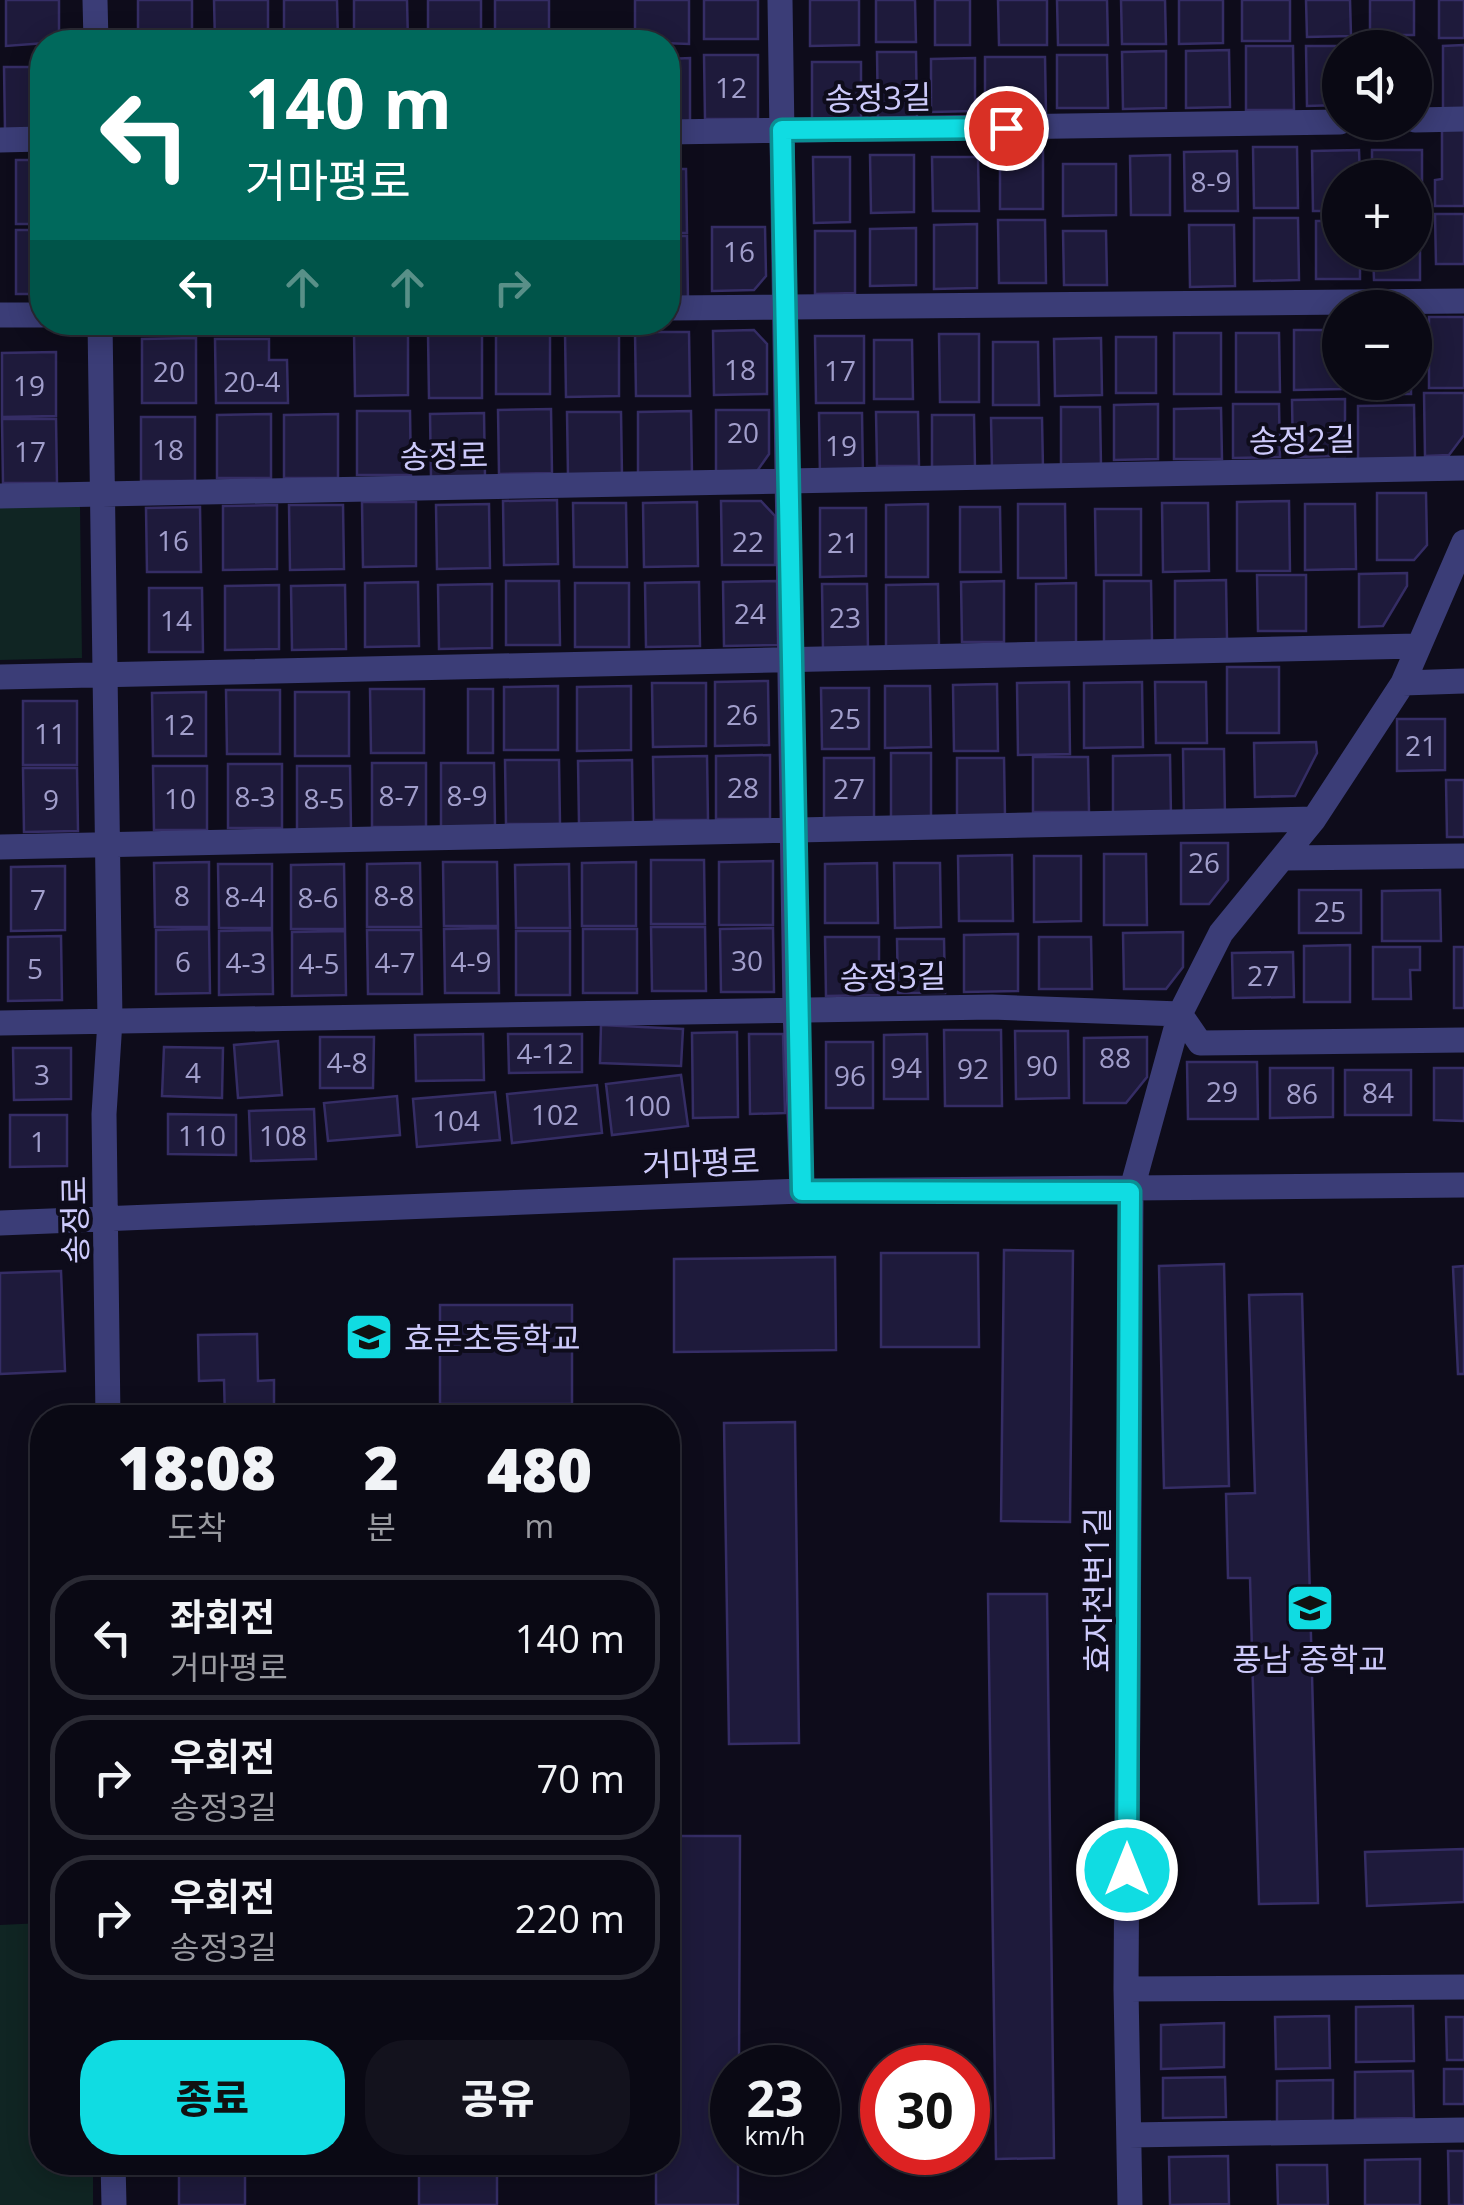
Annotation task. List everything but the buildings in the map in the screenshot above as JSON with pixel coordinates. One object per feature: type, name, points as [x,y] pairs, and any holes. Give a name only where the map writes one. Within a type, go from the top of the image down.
[{"type":"street","points":[[95,0],[96,30]]},
{"type":"street","name":"송정3길","points":[[780,0],[795,1010],[802,1191]]},
{"type":"street","points":[[1432,120],[1464,119]]},
{"type":"street","name":"송정3길","points":[[782,130],[1322,122]]},
{"type":"street","points":[[680,132],[782,130]]},
{"type":"street","points":[[0,140],[30,139]]},
{"type":"street","points":[[680,308],[1464,301]]},
{"type":"street","points":[[0,315],[30,314]]},
{"type":"street","name":"송정로","points":[[100,335],[110,1021],[104,1114],[108,1405]]},
{"type":"street","name":"송정2길","points":[[788,482],[1464,468]]},
{"type":"street","name":"송정로","points":[[0,496],[788,482]]},
{"type":"street","points":[[1130,1192],[1180,1014],[1221,933],[1286,858],[1403,682],[1464,542]]},
{"type":"street","points":[[0,676],[1417,646]]},
{"type":"street","points":[[1403,682],[1464,680]]},
{"type":"street","points":[[0,847],[1314,819]]},
{"type":"street","points":[[1286,858],[1464,856]]},
{"type":"street","name":"송정3길","points":[[795,1010],[992,1007],[1180,1014]]},
{"type":"street","points":[[0,1023],[795,1010]]},
{"type":"street","points":[[1180,1014],[1200,1042],[1464,1040]]},
{"type":"street","name":"거마평로","points":[[0,1223],[802,1191],[1130,1192],[1464,1186]]},
{"type":"street","name":"효자천변1길","points":[[1130,1192],[1126,1989],[1130,2205]]},
{"type":"street","points":[[1126,1989],[1464,1987]]},
{"type":"street","points":[[1129,2136],[1464,2130]]},
{"type":"street","points":[[113,2175],[114,2205]]},
{"type":"green space","points":[[80,506],[82,658],[0,660],[0,508]]},
{"type":"green space","points":[[30,1924],[30,2175],[93,2175],[93,2205],[0,2205],[0,1925]]},
{"type":"place","name":"효문초등학교","points":[[369,1337]]},
{"type":"place","name":"풍남 중학교","points":[[1310,1608]]},
{"type":"route","points":[[1006,128],[782,130],[795,1010],[802,1191],[1130,1192],[1127,1870]]}]
